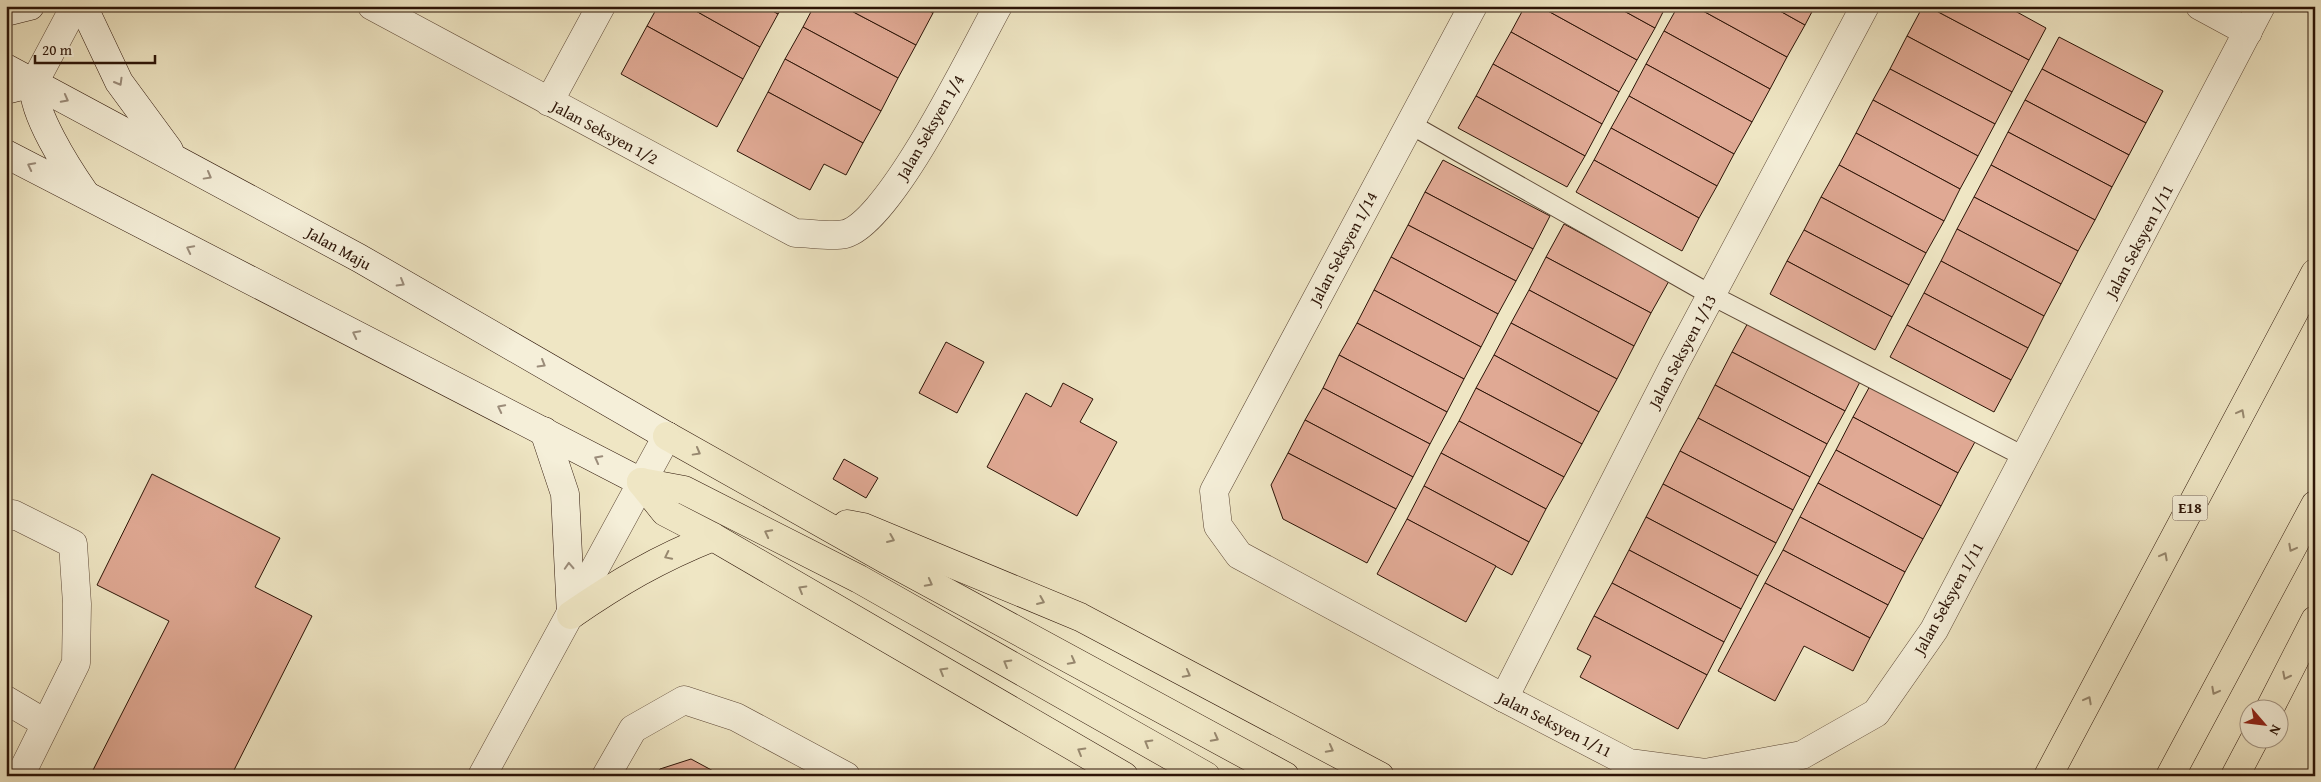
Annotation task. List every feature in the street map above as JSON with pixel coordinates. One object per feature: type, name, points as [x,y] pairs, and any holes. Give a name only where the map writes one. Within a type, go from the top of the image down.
[{"type":"highway","name":"E18","points":[[2048,776],[2315,272]]},
{"type":"highway","points":[[667,436],[887,560],[1285,776]]},
{"type":"highway","points":[[641,482],[665,512],[713,537],[1124,776]]},
{"type":"highway","points":[[641,482],[684,490],[859,579],[1206,776]]},
{"type":"highway","points":[[2170,776],[2315,505]]},
{"type":"highway","points":[[811,516],[863,527],[1080,617],[1380,776]]},
{"type":"highway","points":[[571,615],[638,571],[670,554],[713,537]]},
{"type":"highway","points":[[2274,700],[2309,632]]},
{"type":"highway","points":[[2040,776],[2065,742]]},
{"type":"highway","points":[[2235,776],[2249,750]]},
{"type":"street","points":[[6,12],[30,6]]},
{"type":"street","points":[[76,6],[34,82],[33,91],[48,131],[63,162],[86,195]]},
{"type":"street","points":[[83,6],[119,82],[175,158]]},
{"type":"street","name":"Jalan Seksyen 1/2","points":[[372,6],[795,233],[845,234]]},
{"type":"street","points":[[549,102],[601,6]]},
{"type":"street","name":"Jalan Seksyen 1/4","points":[[845,234],[868,218],[889,195],[916,155],[998,6]]},
{"type":"street","name":"Jalan Seksyen 1/14","points":[[1214,491],[1473,6]]},
{"type":"street","name":"Jalan Seksyen 1/13","points":[[1504,698],[1711,295],[1865,6]]},
{"type":"street","points":[[2200,6],[2248,32]]},
{"type":"street","name":"Jalan Seksyen 1/11","points":[[1214,491],[1218,526],[1239,555],[1629,763],[1705,773],[1802,755],[1876,713],[1934,630],[2261,6]]},
{"type":"street","name":"Jalan Maju","points":[[6,68],[359,258],[667,436]]},
{"type":"street","points":[[6,90],[34,82]]},
{"type":"street","points":[[6,154],[641,482]]},
{"type":"street","points":[[544,431],[565,494],[571,615]]},
{"type":"street","points":[[482,776],[667,436]]},
{"type":"street","points":[[6,518],[13,514],[73,544],[76,663],[20,776]]},
{"type":"street","points":[[6,700],[45,723]]},
{"type":"street","points":[[606,776],[633,729],[684,700],[736,716],[846,776]]},
{"type":"lane","points":[[1410,124],[1711,295],[2025,457]]},
{"type":"building","points":[[658,6],[687,6],[760,47],[743,79],[647,26]]},
{"type":"building","points":[[687,6],[764,6],[778,14],[760,47]]},
{"type":"building","points":[[764,6],[783,6],[778,14]]},
{"type":"building","points":[[814,6],[842,6],[916,45],[898,78],[803,27]]},
{"type":"building","points":[[842,6],[920,6],[933,13],[916,45]]},
{"type":"building","points":[[920,6],[937,6],[933,13]]},
{"type":"building","points":[[1525,6],[1539,6],[1637,60],[1619,92],[1511,32]]},
{"type":"building","points":[[1539,6],[1615,6],[1655,28],[1637,60]]},
{"type":"building","points":[[1615,6],[1666,6],[1655,28]]},
{"type":"building","points":[[1678,6],[1694,6],[1787,57],[1770,89],[1664,31]]},
{"type":"building","points":[[1694,6],[1771,6],[1805,25],[1787,57]]},
{"type":"building","points":[[1771,6],[1815,6],[1805,25]]},
{"type":"building","points":[[1923,6],[1927,6],[2029,60],[2012,92],[1907,36]]},
{"type":"building","points":[[1927,6],[2006,6],[2046,28],[2029,60]]},
{"type":"building","points":[[647,26],[743,79],[717,127],[621,74]]},
{"type":"building","points":[[803,27],[898,78],[881,111],[785,59]]},
{"type":"building","points":[[1664,31],[1770,89],[1752,122],[1646,64]]},
{"type":"building","points":[[1511,32],[1619,92],[1602,124],[1493,64]]},
{"type":"building","points":[[1907,36],[2012,92],[1995,124],[1890,69]]},
{"type":"building","points":[[2059,37],[2163,91],[2146,123],[2042,69]]},
{"type":"building","points":[[785,59],[881,111],[863,143],[768,92]]},
{"type":"building","points":[[1493,64],[1602,124],[1585,156],[1476,96]]},
{"type":"building","points":[[1646,64],[1752,122],[1734,154],[1629,96]]},
{"type":"building","points":[[1890,69],[1995,124],[1978,156],[1873,100]]},
{"type":"building","points":[[2042,69],[2146,123],[2129,155],[2025,100]]},
{"type":"building","points":[[768,92],[863,143],[846,175],[824,164],[810,190],[737,151]]},
{"type":"building","points":[[1476,96],[1585,156],[1567,187],[1458,128]]},
{"type":"building","points":[[1629,96],[1734,154],[1717,186],[1611,128]]},
{"type":"building","points":[[1873,100],[1978,156],[1960,189],[1856,133]]},
{"type":"building","points":[[2025,100],[2129,155],[2112,187],[2008,132]]},
{"type":"building","points":[[1611,128],[1717,186],[1699,218],[1594,160]]},
{"type":"building","points":[[2008,132],[2112,187],[2095,220],[1991,165]]},
{"type":"building","points":[[1856,133],[1960,189],[1944,221],[1839,165]]},
{"type":"building","points":[[1443,160],[1550,216],[1533,249],[1425,192]]},
{"type":"building","points":[[1594,160],[1699,218],[1682,251],[1576,192]]},
{"type":"building","points":[[1839,165],[1944,221],[1926,253],[1821,197]]},
{"type":"building","points":[[1991,165],[2095,220],[2078,251],[1974,197]]},
{"type":"building","points":[[1425,192],[1533,249],[1516,281],[1408,225]]},
{"type":"building","points":[[1821,197],[1926,253],[1909,285],[1804,230]]},
{"type":"building","points":[[1974,197],[2078,251],[2061,284],[1957,229]]},
{"type":"building","points":[[1564,224],[1669,281],[1651,313],[1546,257]]},
{"type":"building","points":[[1408,225],[1516,281],[1498,314],[1391,257]]},
{"type":"building","points":[[1957,229],[2061,284],[2044,316],[1941,261]]},
{"type":"building","points":[[1804,230],[1909,285],[1892,317],[1787,261]]},
{"type":"building","points":[[1391,257],[1498,314],[1481,347],[1374,290]]},
{"type":"building","points":[[1546,257],[1651,313],[1634,346],[1529,290]]},
{"type":"building","points":[[1787,261],[1892,317],[1875,350],[1770,294]]},
{"type":"building","points":[[1941,261],[2044,316],[2028,348],[1924,293]]},
{"type":"building","points":[[1374,290],[1481,347],[1464,379],[1357,323]]},
{"type":"building","points":[[1529,290],[1634,346],[1617,379],[1511,323]]},
{"type":"building","points":[[1924,293],[2028,348],[2011,380],[1907,325]]},
{"type":"building","points":[[1750,319],[1862,378],[1845,411],[1732,352]]},
{"type":"building","points":[[1357,323],[1464,379],[1447,412],[1339,355]]},
{"type":"building","points":[[1511,323],[1617,379],[1599,412],[1494,355]]},
{"type":"building","points":[[1907,325],[2011,380],[1994,412],[1890,357]]},
{"type":"building","points":[[946,342],[984,362],[957,413],[919,393]]},
{"type":"building","points":[[1732,352],[1845,411],[1827,444],[1715,385]]},
{"type":"building","points":[[1339,355],[1447,412],[1430,444],[1323,388]]},
{"type":"building","points":[[1494,355],[1599,412],[1582,444],[1476,388]]},
{"type":"building","points":[[1063,383],[1093,399],[1080,422],[1117,442],[1077,516],[987,467],[1026,393],[1051,407]]},
{"type":"building","points":[[1871,384],[1976,440],[1958,473],[1853,417]]},
{"type":"building","points":[[1715,385],[1827,444],[1810,477],[1698,418]]},
{"type":"building","points":[[1323,388],[1430,444],[1413,477],[1305,420]]},
{"type":"building","points":[[1476,388],[1582,444],[1564,477],[1459,421]]},
{"type":"building","points":[[1853,417],[1958,473],[1941,506],[1836,450]]},
{"type":"building","points":[[1698,418],[1810,477],[1793,510],[1680,451]]},
{"type":"building","points":[[1305,420],[1413,477],[1396,509],[1288,453]]},
{"type":"building","points":[[1459,421],[1564,477],[1546,509],[1441,453]]},
{"type":"building","points":[[1836,450],[1941,506],[1923,539],[1818,483]]},
{"type":"building","points":[[1680,451],[1793,510],[1776,543],[1663,484]]},
{"type":"building","points":[[1288,453],[1396,509],[1367,563],[1283,519],[1271,485]]},
{"type":"building","points":[[1441,453],[1546,509],[1529,542],[1424,486]]},
{"type":"building","points":[[844,459],[878,478],[866,498],[833,479]]},
{"type":"building","points":[[152,474],[280,538],[255,587],[312,616],[231,776],[90,776],[169,621],[97,585]]},
{"type":"building","points":[[1818,483],[1923,539],[1905,572],[1800,517]]},
{"type":"building","points":[[1663,484],[1776,543],[1758,576],[1646,517]]},
{"type":"building","points":[[1424,486],[1529,542],[1512,575],[1407,519]]},
{"type":"building","points":[[1646,517],[1758,576],[1741,609],[1629,550]]},
{"type":"building","points":[[1800,517],[1905,572],[1888,605],[1783,550]]},
{"type":"building","points":[[1407,519],[1496,566],[1466,622],[1377,574]]},
{"type":"building","points":[[1629,550],[1741,609],[1724,642],[1612,583]]},
{"type":"building","points":[[1783,550],[1888,605],[1870,638],[1765,583]]},
{"type":"building","points":[[1612,583],[1724,642],[1707,675],[1594,616]]},
{"type":"building","points":[[1765,583],[1870,638],[1853,671],[1804,646],[1775,701],[1718,671]]},
{"type":"building","points":[[1594,616],[1707,675],[1678,729],[1580,677],[1591,656],[1577,649]]},
{"type":"building","points":[[691,759],[717,773],[716,776],[656,776],[660,769]]}]
